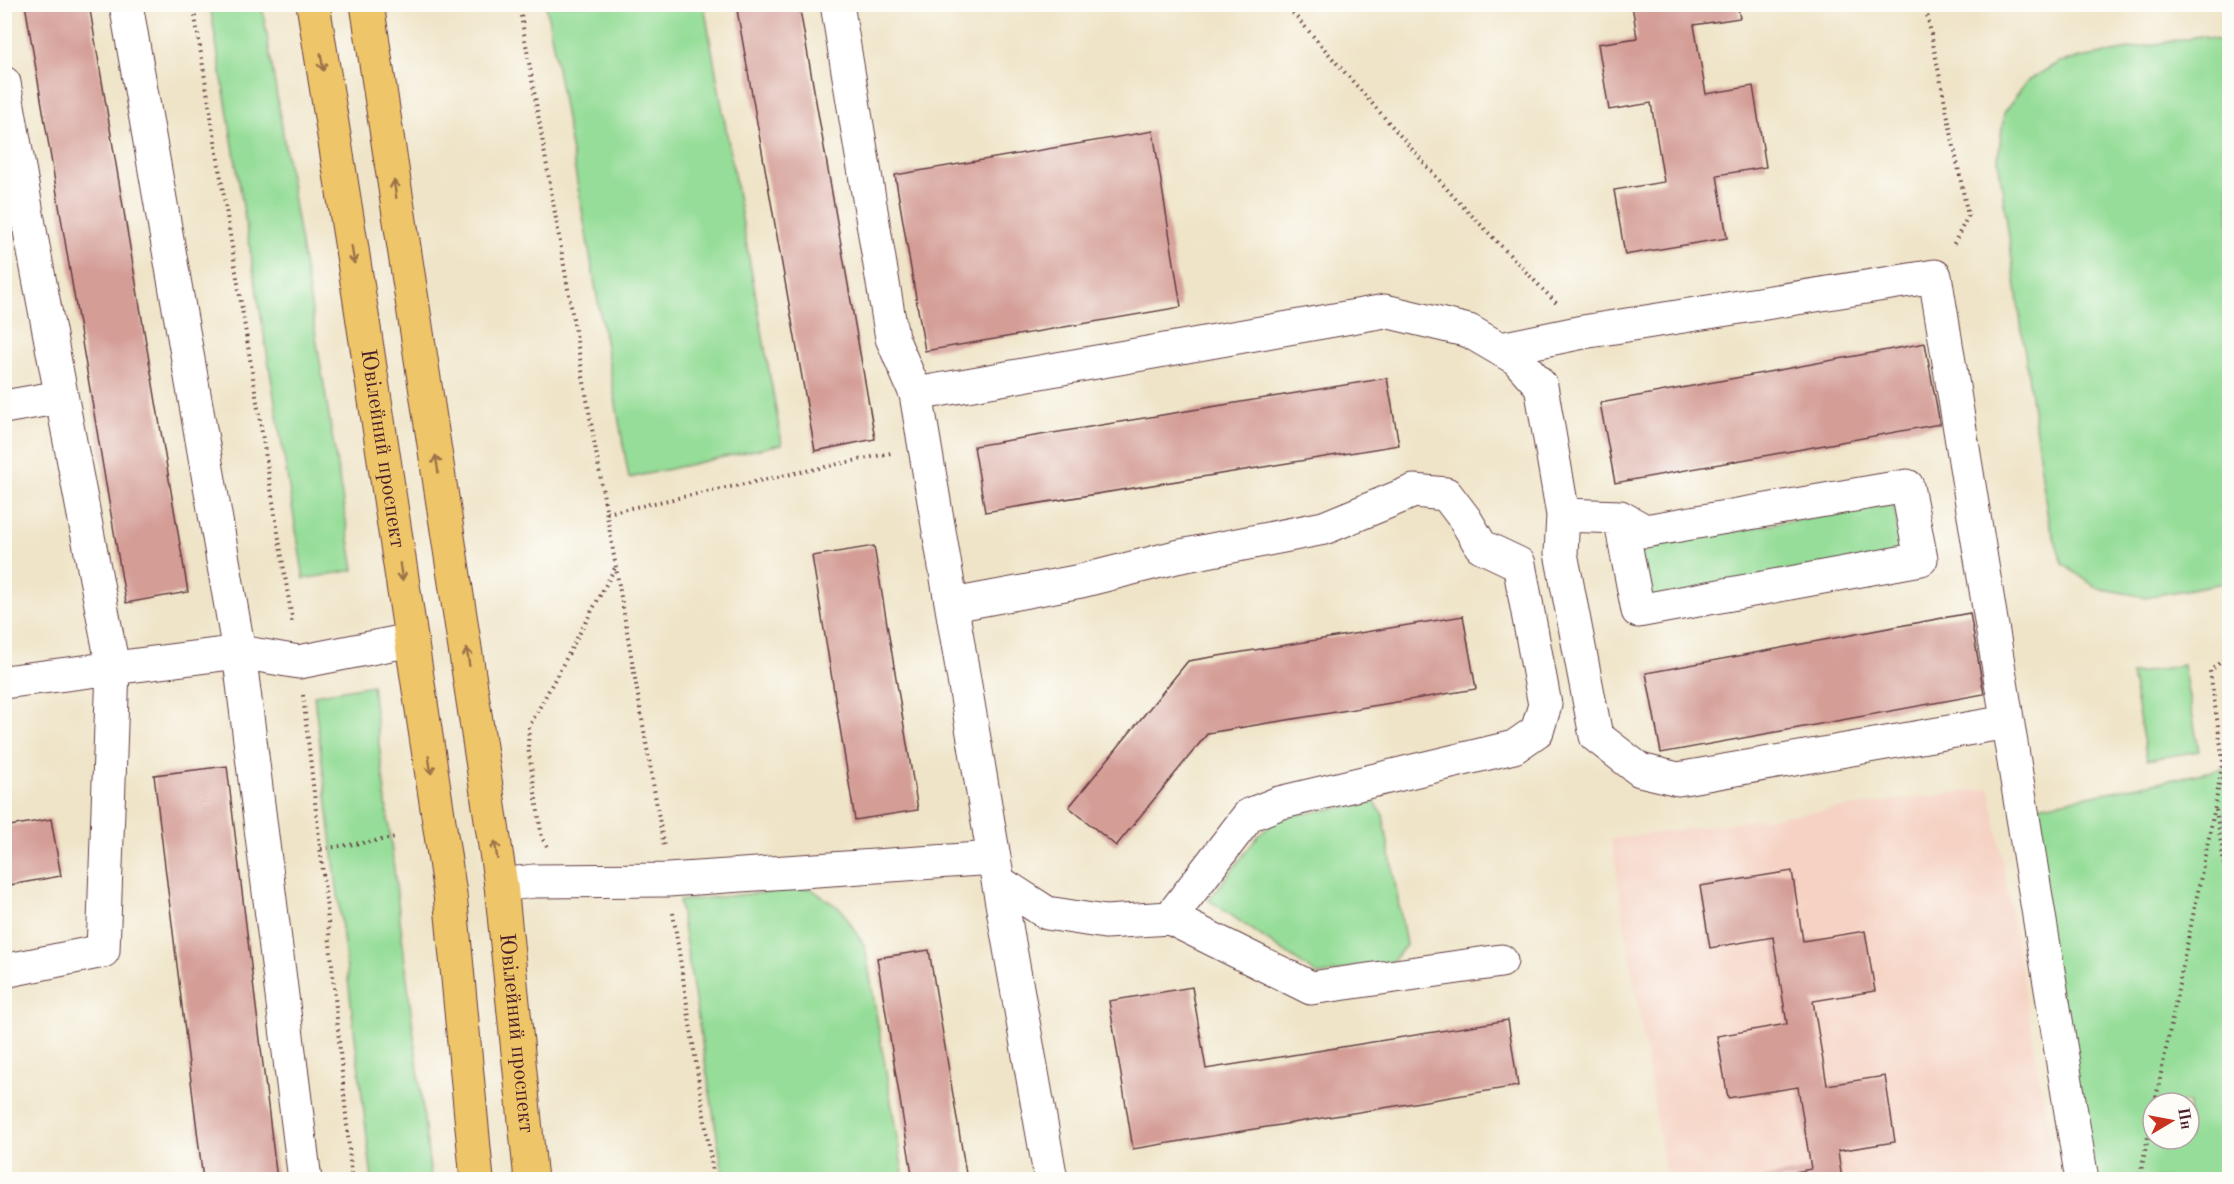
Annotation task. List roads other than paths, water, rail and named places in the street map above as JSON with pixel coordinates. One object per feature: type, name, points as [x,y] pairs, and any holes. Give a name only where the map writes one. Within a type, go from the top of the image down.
[{"type":"main road","name":"Ювілейний проспект","points":[[313,4],[450,894],[477,1179]]},
{"type":"main road","name":"Ювілейний проспект","points":[[367,4],[501,885],[531,1179]]},
{"type":"main road","points":[[376,405],[427,396]]},
{"type":"main road","points":[[450,894],[501,885]]},
{"type":"lane","points":[[126,4],[239,652],[305,1179]]},
{"type":"lane","points":[[837,4],[892,338],[916,394],[1051,1179]]},
{"type":"lane","points":[[4,83],[18,238],[61,397],[113,668],[103,951],[4,971]]},
{"type":"lane","points":[[1501,350],[1583,332],[1935,276],[2082,1179]]},
{"type":"lane","points":[[916,394],[1385,311],[1469,331],[1517,359],[1541,386],[1563,515],[1561,553],[1596,736],[1640,770],[1678,779],[2007,722]]},
{"type":"lane","points":[[4,407],[61,397]]},
{"type":"lane","points":[[1563,515],[1620,517],[1645,531],[1907,486],[1921,560],[1638,612],[1620,517]]},
{"type":"lane","points":[[952,605],[1081,581],[1176,557],[1324,528],[1414,491],[1446,494],[1465,519],[1481,546],[1519,564],[1545,705],[1537,731],[1514,747],[1279,803],[1250,815],[1170,918]]},
{"type":"lane","points":[[4,682],[239,652],[299,662],[411,640]]},
{"type":"lane","points":[[501,885],[534,881],[668,880],[997,870],[1047,913],[1105,922],[1170,918],[1311,988],[1501,961]]}]
